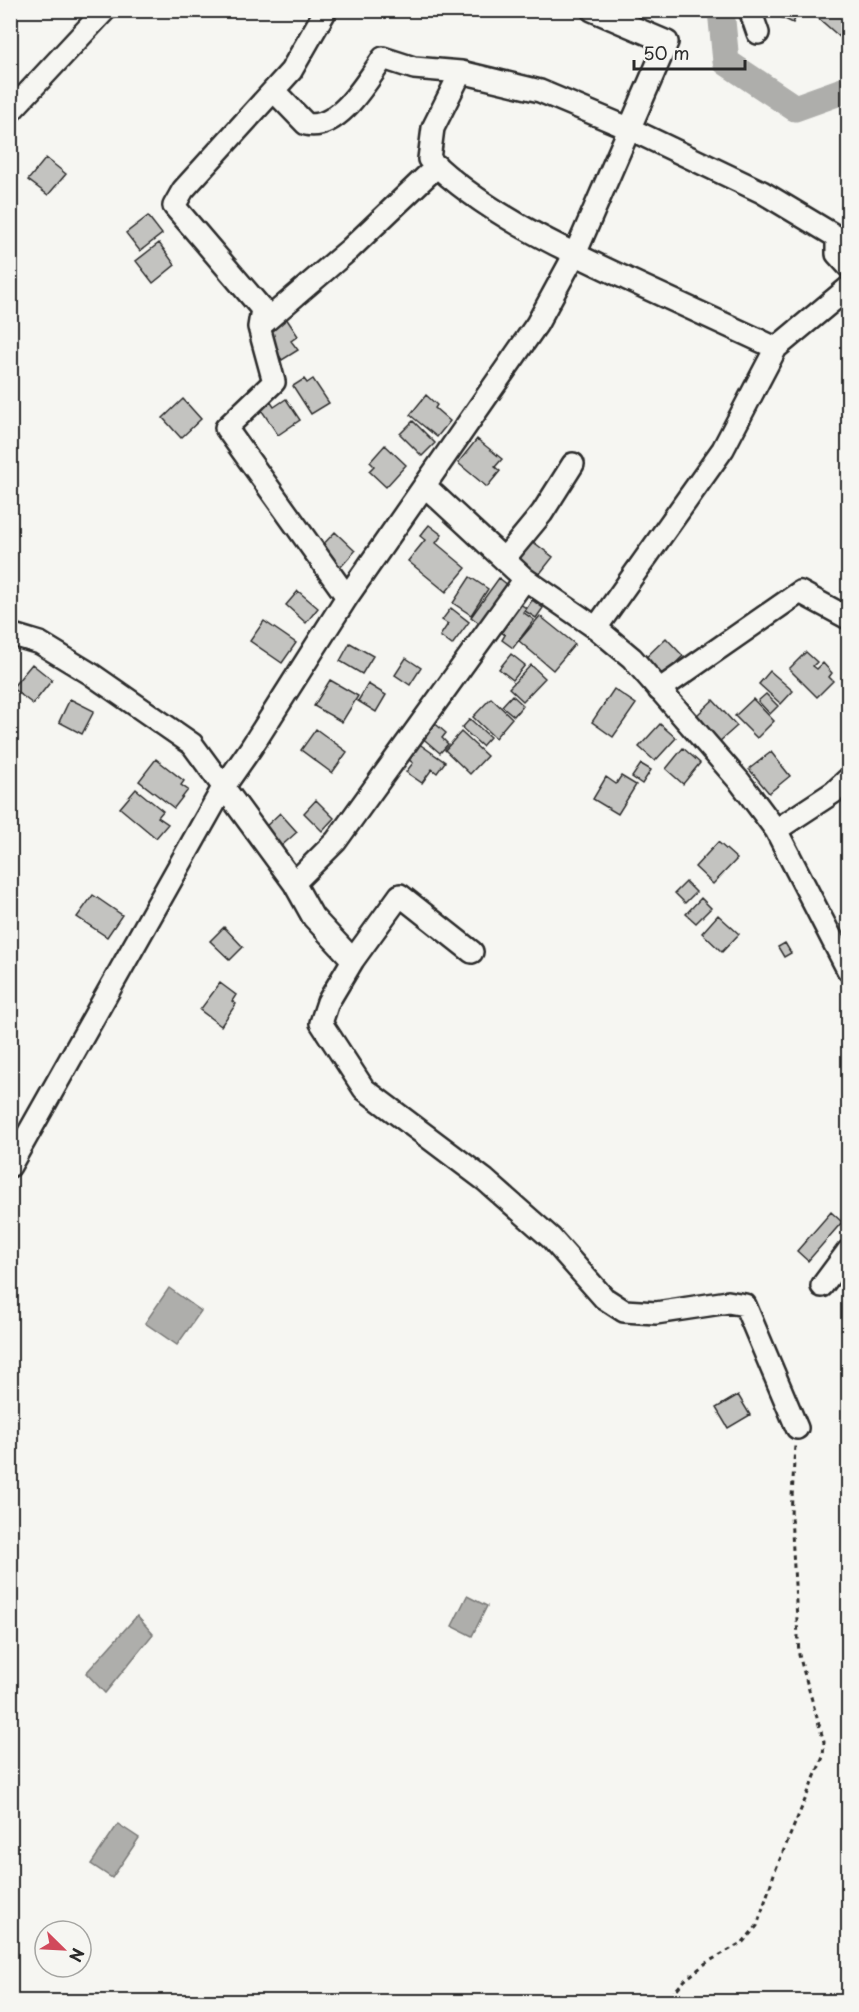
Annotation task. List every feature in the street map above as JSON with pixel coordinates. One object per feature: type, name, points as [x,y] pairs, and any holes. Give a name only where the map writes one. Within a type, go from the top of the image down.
[{"type":"street","points":[[10,112],[105,10]]},
{"type":"street","points":[[326,10],[291,71],[183,190],[174,206],[262,309],[259,327],[274,382],[226,428],[347,597]]},
{"type":"street","points":[[10,1166],[223,788],[347,597],[537,324],[575,254],[667,42],[592,10]]},
{"type":"street","points":[[750,10],[758,33]]},
{"type":"street","points":[[274,91],[306,124],[314,126],[340,114],[362,90],[383,58],[414,68],[461,72],[540,91],[628,128],[762,192],[837,237],[837,254],[849,266]]},
{"type":"street","points":[[461,72],[433,128],[429,159],[437,166],[498,213],[575,254],[777,348]]},
{"type":"street","points":[[259,327],[350,249],[437,166]]},
{"type":"street","points":[[596,628],[723,449],[777,348],[849,288]]},
{"type":"street","points":[[504,559],[542,513],[573,464]]},
{"type":"street","points":[[425,486],[525,579],[596,628],[632,658],[740,782],[776,830],[847,962]]},
{"type":"street","points":[[294,883],[336,841],[525,579]]},
{"type":"street","points":[[659,690],[800,592],[849,618]]},
{"type":"street","points":[[10,634],[40,644],[91,674],[192,744],[294,883],[313,917],[353,960]]},
{"type":"street","points":[[776,830],[834,792],[849,779]]},
{"type":"street","points":[[472,952],[400,895],[353,960],[328,1002],[321,1023],[364,1089],[485,1180],[551,1238],[604,1298],[624,1311],[656,1313],[728,1302],[745,1305],[796,1428]]},
{"type":"street","points":[[822,1286],[849,1251]]},
{"type":"path","points":[[665,2001],[685,1980],[706,1963],[743,1941],[757,1926],[775,1871],[823,1757],[824,1742],[799,1655],[791,1515],[796,1428]]},
{"type":"shaded area","points":[[169,1288],[201,1311],[177,1345],[145,1323]]},
{"type":"shaded area","points":[[467,1596],[487,1606],[472,1636],[452,1626]]},
{"type":"shaded area","points":[[137,1616],[153,1634],[105,1693],[86,1673]]},
{"type":"shaded area","points":[[118,1824],[139,1838],[112,1878],[91,1864]]},
{"type":"building","points":[[766,10],[799,10],[793,23]]},
{"type":"building","points":[[820,10],[848,10],[848,31],[842,39],[816,16]]},
{"type":"building","points":[[46,158],[66,174],[48,195],[28,180]]},
{"type":"building","points":[[148,216],[162,234],[140,251],[126,233]]},
{"type":"building","points":[[159,243],[175,265],[153,283],[136,261]]},
{"type":"building","points":[[286,318],[298,336],[291,341],[298,350],[282,360],[264,332]]},
{"type":"building","points":[[304,379],[307,383],[313,379],[329,403],[311,414],[293,386]]},
{"type":"building","points":[[426,395],[437,405],[435,408],[450,421],[437,437],[410,415]]},
{"type":"building","points":[[268,398],[274,407],[286,399],[300,420],[278,435],[258,405]]},
{"type":"building","points":[[183,399],[201,419],[181,438],[163,418]]},
{"type":"building","points":[[413,421],[435,443],[422,456],[400,434]]},
{"type":"building","points":[[477,439],[502,459],[495,467],[500,471],[487,487],[458,463]]},
{"type":"building","points":[[385,445],[406,465],[386,487],[369,471],[374,466],[370,462]]},
{"type":"building","points":[[429,525],[442,535],[436,543],[466,568],[446,592],[408,561],[425,540],[420,536]]},
{"type":"building","points":[[335,532],[355,551],[339,569],[318,550]]},
{"type":"building","points":[[532,541],[553,557],[538,576],[517,560]]},
{"type":"building","points":[[470,577],[488,589],[471,615],[453,603]]},
{"type":"building","points":[[499,578],[513,589],[486,628],[471,617]]},
{"type":"building","points":[[298,591],[318,608],[306,623],[286,605]]},
{"type":"building","points":[[532,600],[543,608],[536,618],[525,611]]},
{"type":"building","points":[[517,602],[526,608],[523,612],[534,620],[513,648],[502,640],[505,635],[497,629]]},
{"type":"building","points":[[451,608],[469,622],[452,645],[440,636],[448,624],[442,620]]},
{"type":"building","points":[[540,616],[575,644],[553,670],[519,641]]},
{"type":"building","points":[[264,621],[296,643],[282,663],[250,641]]},
{"type":"building","points":[[666,638],[683,656],[656,682],[639,664]]},
{"type":"building","points":[[350,643],[373,656],[362,674],[340,661]]},
{"type":"building","points":[[806,652],[817,662],[813,666],[817,669],[823,663],[832,673],[829,677],[833,681],[817,697],[789,669]]},
{"type":"building","points":[[511,654],[525,665],[513,680],[499,669]]},
{"type":"building","points":[[406,658],[421,668],[410,685],[395,675]]},
{"type":"building","points":[[32,664],[52,680],[33,704],[12,688]]},
{"type":"building","points":[[531,665],[545,678],[523,701],[509,688]]},
{"type":"building","points":[[770,671],[793,691],[781,704],[759,684]]},
{"type":"building","points":[[330,680],[358,696],[342,722],[314,706]]},
{"type":"building","points":[[368,684],[386,695],[376,712],[358,701]]},
{"type":"building","points":[[614,689],[636,704],[613,737],[592,722]]},
{"type":"building","points":[[766,694],[778,706],[770,714],[758,701]]},
{"type":"building","points":[[512,695],[523,705],[514,716],[502,706]]},
{"type":"building","points":[[491,698],[512,718],[495,738],[473,717]]},
{"type":"building","points":[[70,699],[94,711],[82,734],[59,722]]},
{"type":"building","points":[[753,699],[774,721],[757,738],[735,716]]},
{"type":"building","points":[[713,700],[737,726],[719,742],[696,716]]},
{"type":"building","points":[[470,719],[490,737],[482,746],[462,728]]},
{"type":"building","points":[[431,720],[446,733],[442,738],[448,744],[440,753],[419,735]]},
{"type":"building","points":[[660,724],[676,738],[655,761],[639,747]]},
{"type":"building","points":[[316,729],[347,752],[332,773],[301,750]]},
{"type":"building","points":[[461,732],[487,756],[470,774],[445,750]]},
{"type":"building","points":[[415,741],[445,762],[437,773],[432,769],[422,783],[406,772],[413,763],[404,756]]},
{"type":"building","points":[[683,748],[700,763],[683,784],[666,769]]},
{"type":"building","points":[[771,752],[790,776],[769,793],[749,769]]},
{"type":"building","points":[[156,759],[184,781],[181,785],[188,790],[174,808],[139,781]]},
{"type":"building","points":[[641,764],[651,770],[642,784],[632,777]]},
{"type":"building","points":[[621,776],[636,785],[618,814],[593,799],[606,777],[616,784]]},
{"type":"building","points":[[136,789],[163,811],[158,817],[168,824],[156,838],[120,808]]},
{"type":"building","points":[[316,800],[334,818],[322,831],[304,813]]},
{"type":"building","points":[[280,813],[297,832],[279,848],[262,830]]},
{"type":"building","points":[[718,842],[737,859],[713,884],[695,867]]},
{"type":"building","points":[[686,882],[696,892],[685,903],[675,893]]},
{"type":"building","points":[[93,895],[122,915],[107,937],[77,917]]},
{"type":"building","points":[[701,898],[711,908],[696,923],[686,914]]},
{"type":"building","points":[[718,915],[739,934],[722,952],[702,933]]},
{"type":"building","points":[[224,927],[243,947],[230,960],[210,941]]},
{"type":"building","points":[[785,943],[791,953],[784,957],[778,947]]},
{"type":"building","points":[[220,983],[236,995],[232,1001],[236,1004],[221,1026],[200,1010]]},
{"type":"building","points":[[831,1212],[842,1222],[808,1261],[797,1251]]},
{"type":"building","points":[[848,1316],[848,1332],[842,1329]]},
{"type":"building","points":[[738,1395],[750,1415],[728,1428],[716,1408]]},
{"type":"waterway","points":[[721,10],[726,62],[795,108],[848,89]]}]
